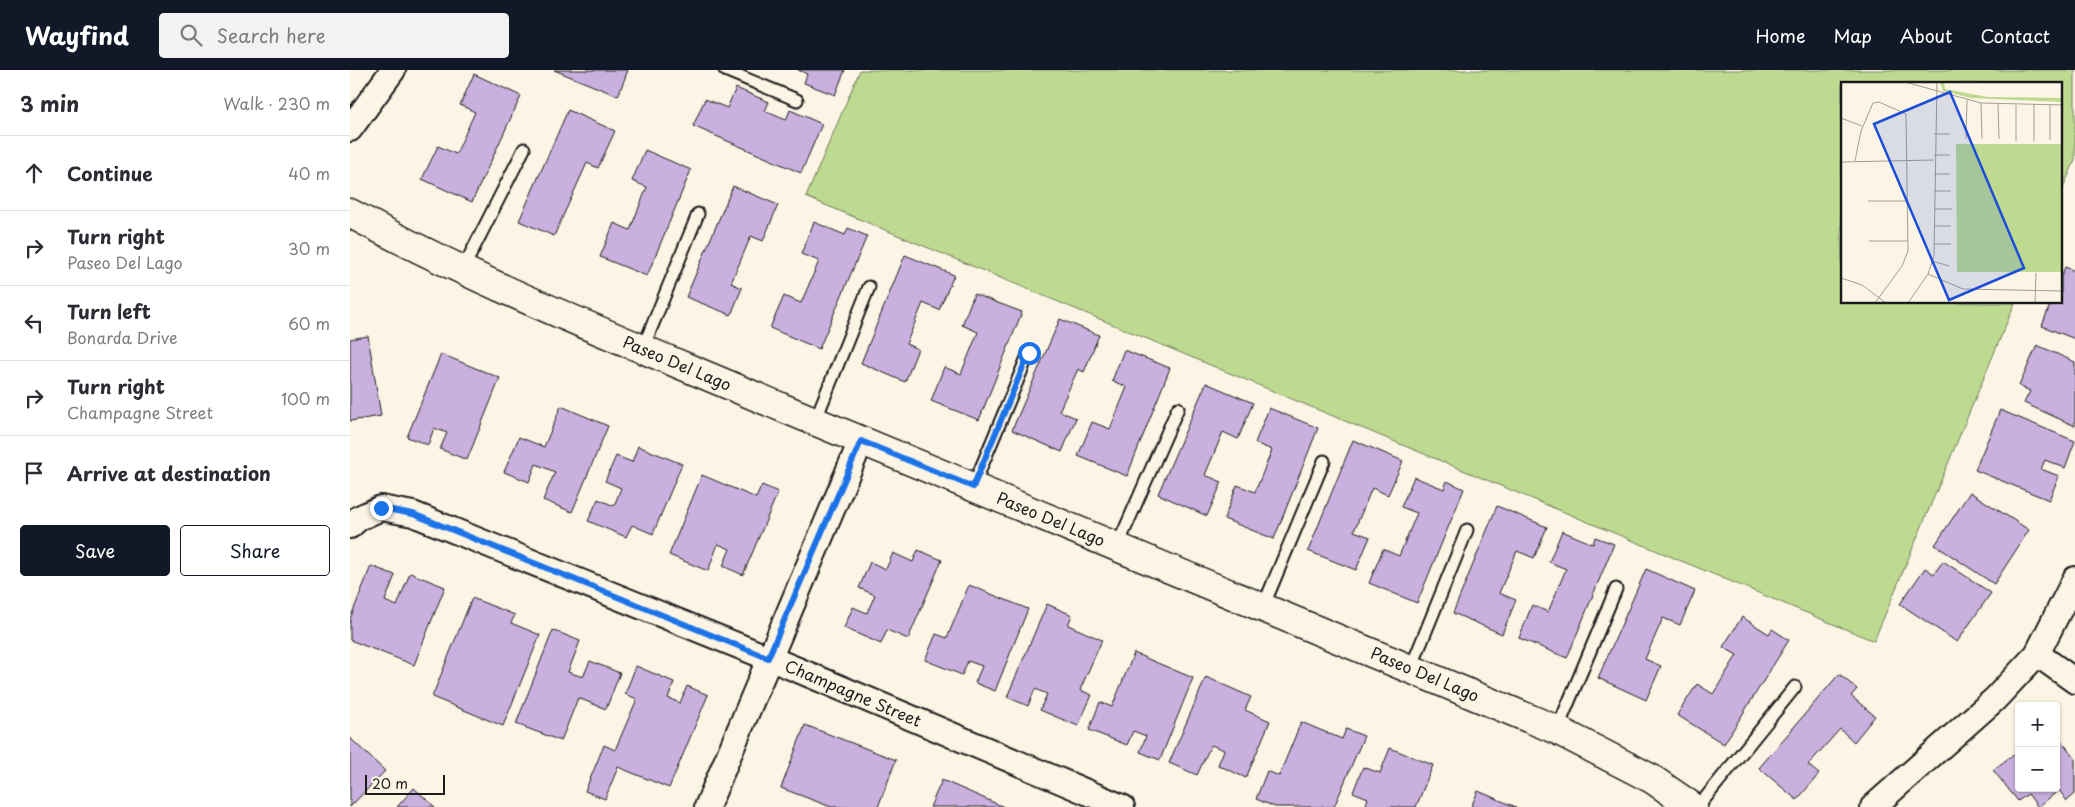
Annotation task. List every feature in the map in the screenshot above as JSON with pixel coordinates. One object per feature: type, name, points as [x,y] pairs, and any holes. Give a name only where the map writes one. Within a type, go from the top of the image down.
[{"type":"street","points":[[350,129],[393,70]]},
{"type":"street","name":"Paseo Del Lago","points":[[350,213],[541,305],[861,441],[1557,730],[1652,779],[1693,807]]},
{"type":"street","points":[[707,807],[768,658],[861,441]]},
{"type":"street","name":"Champagne Street","points":[[354,522],[381,508],[413,514],[768,658],[1109,804]]},
{"type":"street","points":[[1874,807],[1994,699],[2037,654],[2075,579]]},
{"type":"street","points":[[2037,654],[2075,681]]},
{"type":"lane","points":[[725,70],[797,100]]},
{"type":"lane","points":[[463,269],[524,149]]},
{"type":"lane","points":[[643,348],[698,214]]},
{"type":"lane","points":[[815,421],[869,287]]},
{"type":"lane","points":[[973,487],[1029,353]]},
{"type":"lane","points":[[1117,547],[1178,408]]},
{"type":"lane","points":[[1263,607],[1324,461]]},
{"type":"lane","points":[[1411,668],[1467,530]]},
{"type":"lane","points":[[1557,730],[1616,589]]},
{"type":"lane","points":[[1698,807],[1795,687]]},
{"type":"green space","points":[[860,70],[2075,70],[2075,160],[2062,191],[2062,82],[1841,82],[1841,304],[2015,304],[1874,641],[806,197]]},
{"type":"building","points":[[554,70],[628,70],[618,96]]},
{"type":"building","points":[[798,70],[845,70],[835,95],[804,83],[807,74]]},
{"type":"building","points":[[474,74],[521,96],[472,202],[422,179],[438,146],[456,154],[475,112],[460,105]]},
{"type":"building","points":[[736,88],[769,102],[765,111],[786,120],[790,110],[822,124],[801,173],[693,126],[705,99],[727,108]]},
{"type":"building","points":[[568,110],[615,131],[598,168],[587,163],[554,236],[519,221]]},
{"type":"building","points":[[645,150],[691,170],[647,276],[600,257],[614,223],[630,230],[647,187],[632,181]]},
{"type":"building","points":[[733,186],[778,205],[763,241],[751,236],[731,283],[742,288],[731,315],[686,297]]},
{"type":"building","points":[[814,222],[845,235],[848,228],[867,236],[819,349],[770,328],[784,296],[801,303],[819,261],[801,254]]},
{"type":"building","points":[[905,255],[954,275],[939,310],[923,303],[906,344],[918,349],[905,382],[861,363]]},
{"type":"building","points":[[2065,267],[2075,271],[2075,339],[2042,326],[2050,304],[2062,304],[2062,274]]},
{"type":"building","points":[[974,294],[1022,312],[979,420],[931,401],[944,367],[961,374],[978,332],[962,325]]},
{"type":"building","points":[[1060,319],[1099,335],[1084,372],[1078,369],[1059,411],[1076,418],[1062,452],[1012,430]]},
{"type":"building","points":[[368,336],[381,416],[350,421],[350,339]]},
{"type":"building","points":[[2037,345],[2075,362],[2075,426],[2024,403],[2030,391],[2019,386]]},
{"type":"building","points":[[1124,350],[1170,368],[1127,476],[1078,456],[1092,422],[1110,429],[1127,387],[1112,381]]},
{"type":"building","points":[[441,354],[500,378],[467,460],[440,449],[447,433],[434,428],[428,445],[407,437]]},
{"type":"building","points":[[1206,383],[1253,403],[1238,439],[1223,432],[1205,475],[1222,482],[1207,516],[1158,494]]},
{"type":"building","points":[[561,406],[608,426],[572,512],[543,500],[555,472],[536,464],[529,482],[504,472],[519,437],[544,447]]},
{"type":"building","points":[[1269,408],[1318,428],[1274,539],[1224,519],[1237,485],[1255,492],[1272,450],[1255,443]]},
{"type":"building","points":[[2000,410],[2075,441],[2065,468],[2045,460],[2041,469],[2059,476],[2049,500],[1975,470]]},
{"type":"building","points":[[1353,440],[1403,461],[1388,495],[1372,488],[1354,531],[1370,537],[1356,570],[1308,551]]},
{"type":"building","points":[[638,446],[682,464],[653,534],[632,525],[626,537],[588,521],[598,499],[614,506],[621,488],[605,481],[616,456],[632,462]]},
{"type":"building","points":[[702,475],[756,498],[762,485],[778,492],[743,575],[723,566],[730,549],[718,544],[708,571],[669,555]]},
{"type":"building","points":[[1414,477],[1444,489],[1447,481],[1464,489],[1417,603],[1369,583],[1383,549],[1399,556],[1417,513],[1401,507]]},
{"type":"building","points":[[1970,492],[2029,530],[1994,584],[1935,545]]},
{"type":"building","points":[[1497,506],[1547,527],[1534,558],[1517,551],[1499,593],[1516,600],[1502,634],[1453,613]]},
{"type":"building","points":[[1562,531],[1593,544],[1595,537],[1614,544],[1567,658],[1519,638],[1532,605],[1548,612],[1566,569],[1549,562]]},
{"type":"building","points":[[918,550],[942,560],[908,639],[887,630],[881,644],[844,628],[853,607],[867,613],[875,595],[859,588],[870,562],[886,569],[893,553],[913,562]]},
{"type":"building","points":[[1943,561],[1991,593],[1957,642],[1900,604],[1925,568],[1934,574]]},
{"type":"building","points":[[371,566],[395,575],[385,601],[397,606],[410,573],[445,587],[414,665],[350,640],[350,619]]},
{"type":"building","points":[[1646,569],[1695,591],[1680,625],[1663,618],[1645,659],[1661,666],[1646,700],[1598,678]]},
{"type":"building","points":[[969,585],[1028,609],[995,691],[975,683],[982,666],[968,661],[962,675],[925,660],[936,634],[947,638]]},
{"type":"building","points":[[472,598],[515,615],[511,623],[540,635],[503,726],[432,697]]},
{"type":"building","points":[[1047,604],[1072,615],[1068,625],[1102,640],[1080,690],[1092,695],[1078,726],[1040,710],[1047,694],[1035,689],[1028,706],[1007,697]]},
{"type":"building","points":[[1742,617],[1769,634],[1772,629],[1789,640],[1724,744],[1677,715],[1697,684],[1713,694],[1737,655],[1723,647]]},
{"type":"building","points":[[553,630],[580,641],[568,672],[583,677],[590,661],[620,673],[606,709],[578,698],[561,741],[516,724]]},
{"type":"building","points":[[1134,653],[1193,678],[1160,760],[1140,752],[1146,736],[1133,731],[1127,745],[1089,730],[1100,702],[1112,707]]},
{"type":"building","points":[[636,666],[674,682],[668,698],[680,703],[687,686],[708,695],[669,788],[618,767],[605,799],[585,791],[604,745],[615,750],[637,699],[625,694]]},
{"type":"building","points":[[1839,674],[1857,689],[1851,696],[1875,716],[1854,742],[1840,729],[1808,765],[1819,774],[1797,800],[1759,768]]},
{"type":"building","points":[[1206,677],[1251,697],[1245,710],[1270,721],[1246,778],[1218,765],[1224,750],[1211,745],[1197,775],[1169,763]]},
{"type":"building","points":[[1301,722],[1342,739],[1346,729],[1364,736],[1334,807],[1275,807],[1256,799],[1267,771],[1279,776]]},
{"type":"building","points":[[805,725],[896,760],[878,807],[831,807],[781,788]]},
{"type":"building","points":[[350,738],[385,771],[350,807]]},
{"type":"building","points":[[2060,739],[2075,758],[2075,794],[2067,801],[2060,791]]},
{"type":"building","points":[[1390,748],[1433,765],[1416,807],[1365,807],[1368,798],[1353,792],[1363,767],[1380,773]]},
{"type":"building","points":[[2015,753],[2015,792],[2057,792],[2038,807],[2028,794],[2018,801],[1993,770]]},
{"type":"building","points":[[942,780],[1004,807],[930,807]]},
{"type":"building","points":[[414,788],[435,807],[397,807]]},
{"type":"building","points":[[1478,791],[1516,807],[1471,807]]},
{"type":"route","points":[[381,508],[413,514],[768,658],[861,441],[973,487],[1029,353]]}]
